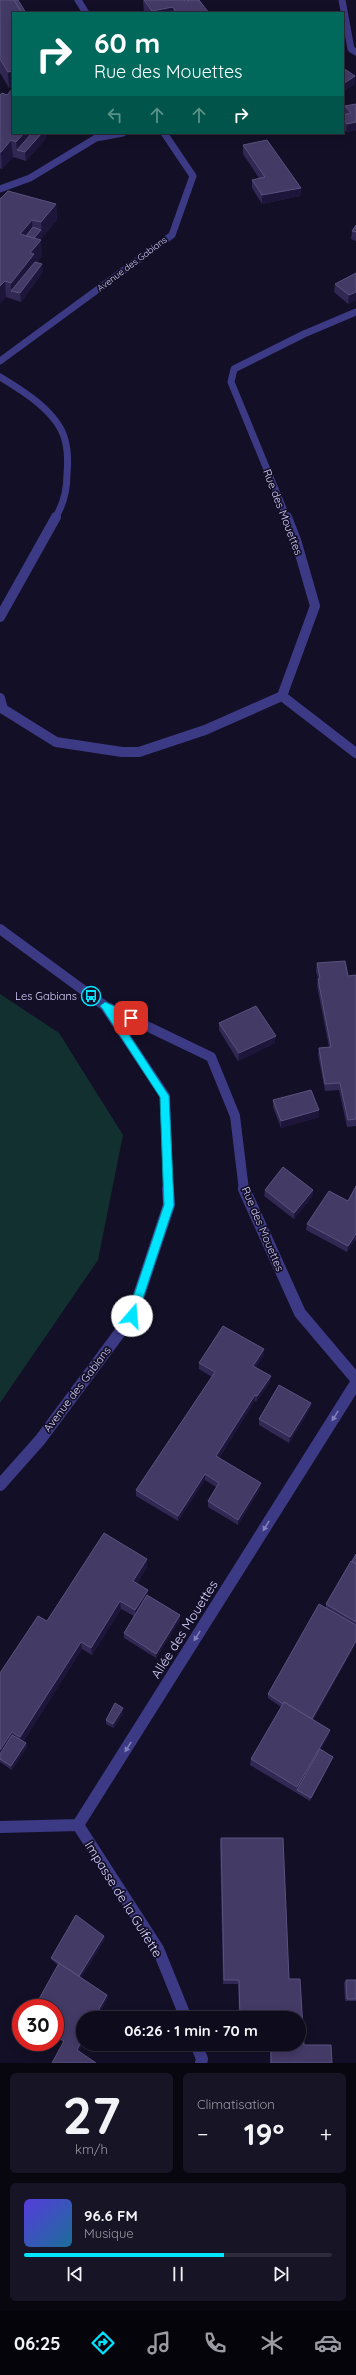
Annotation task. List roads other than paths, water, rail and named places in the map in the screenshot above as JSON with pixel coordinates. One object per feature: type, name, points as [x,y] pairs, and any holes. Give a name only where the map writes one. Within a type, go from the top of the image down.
[{"type":"street","points":[[78,0],[85,12]]},
{"type":"street","points":[[342,0],[351,49],[356,52]]},
{"type":"street","points":[[0,189],[30,178],[96,138],[117,134]]},
{"type":"street","name":"Avenue des Gabians","points":[[0,361],[172,235],[193,176],[165,134]]},
{"type":"street","name":"Rue des Mouettes","points":[[282,696],[315,606],[296,540],[231,382],[234,369],[247,361],[356,312]]},
{"type":"street","points":[[0,377],[28,394],[51,415],[66,437],[67,471],[65,502],[46,532],[12,598],[0,617]]},
{"type":"street","points":[[0,698],[3,709],[56,742],[122,752],[139,752],[205,730],[282,696],[356,753]]},
{"type":"street","name":"Avenue des Gabians","points":[[0,930],[105,1006],[165,1096],[169,1205],[132,1316],[40,1440],[0,1485]]},
{"type":"street","name":"Rue des Mouettes","points":[[105,1006],[211,1057],[235,1116],[244,1190],[300,1313],[356,1379]]},
{"type":"street","name":"Allée des Mouettes","points":[[78,1825],[356,1383]]},
{"type":"street","points":[[0,1827],[78,1825]]},
{"type":"street","name":"Impasse de la Guifette","points":[[78,1825],[158,1949],[183,2011]]},
{"type":"street","points":[[199,2051],[202,2059],[201,2063]]},
{"type":"place","name":"Les Gabians","points":[[91,996]]}]
